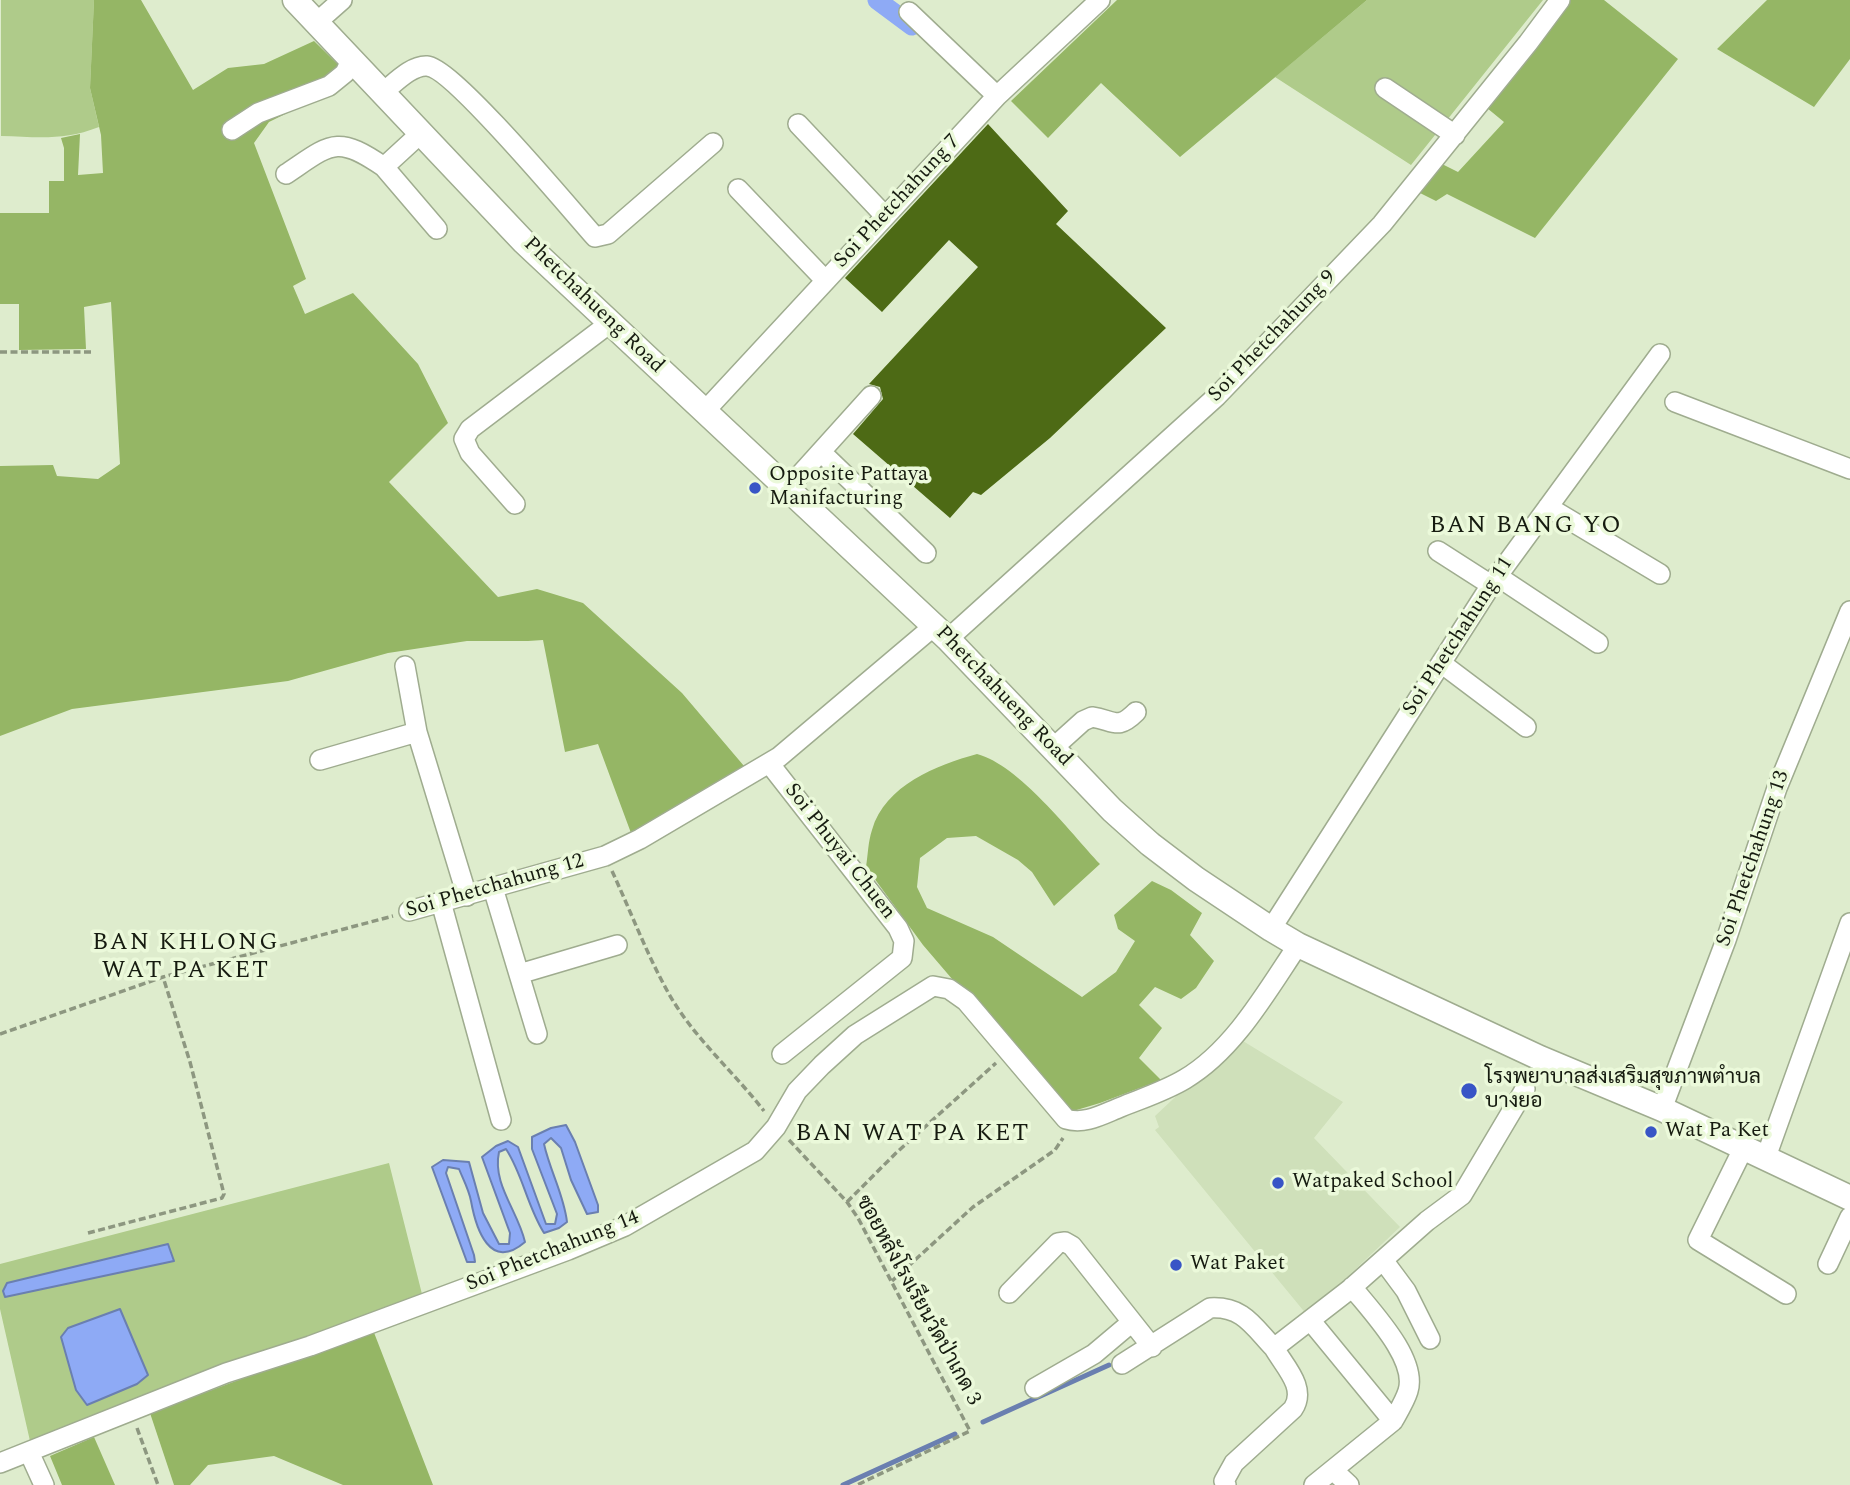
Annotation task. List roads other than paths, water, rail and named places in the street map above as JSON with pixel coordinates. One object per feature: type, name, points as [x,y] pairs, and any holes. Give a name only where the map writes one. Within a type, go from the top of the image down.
[{"type":"main road","name":"Phetchahueng Road","points":[[295,0],[524,242],[941,632],[1112,810],[1150,844],[1271,929],[1532,1076],[1662,1109],[1850,1198]]},
{"type":"street","points":[[316,23],[342,0]]},
{"type":"street","name":"Soi Phetchahung 7","points":[[704,412],[996,96],[1100,0]]},
{"type":"street","name":"Soi Phetchahung 9","points":[[941,632],[1217,396],[1382,224],[1560,0]]},
{"type":"street","points":[[909,12],[996,96]]},
{"type":"street","points":[[232,130],[258,113],[329,86],[345,73],[351,60]]},
{"type":"street","points":[[382,93],[414,68],[426,66],[440,70],[491,119],[596,237],[608,234],[713,143]]},
{"type":"street","points":[[1385,88],[1455,135]]},
{"type":"street","points":[[798,124],[885,216]]},
{"type":"street","points":[[384,167],[421,133]]},
{"type":"street","points":[[286,174],[327,147],[341,145],[364,153],[384,167],[437,229]]},
{"type":"street","points":[[738,189],[825,281]]},
{"type":"street","points":[[515,505],[470,453],[464,439],[470,429],[610,323]]},
{"type":"street","name":"Soi Phetchahung 11","points":[[1271,929],[1494,581],[1660,354]]},
{"type":"street","points":[[788,488],[870,396]]},
{"type":"street","points":[[1675,402],[1850,469]]},
{"type":"street","points":[[821,452],[926,553]]},
{"type":"street","points":[[1548,507],[1660,574]]},
{"type":"street","points":[[1438,551],[1598,643]]},
{"type":"street","name":"Soi Phetchahung 13","points":[[1662,1109],[1726,940],[1777,788],[1850,611]]},
{"type":"street","name":"Soi Phetchahung 12","points":[[408,911],[605,856],[685,814],[769,763],[941,632]]},
{"type":"street","points":[[1441,663],[1526,727]]},
{"type":"street","points":[[405,666],[417,732],[467,896]]},
{"type":"street","points":[[1053,748],[1083,721],[1092,717],[1120,724],[1136,712]]},
{"type":"street","points":[[320,760],[417,732]]},
{"type":"street","name":"Soi Phuyai Chuen","points":[[769,763],[898,928],[904,941],[902,958],[782,1054]]},
{"type":"street","points":[[493,888],[537,1034]]},
{"type":"street","points":[[441,902],[501,1120]]},
{"type":"street","points":[[1786,1294],[1698,1240],[1755,1152],[1850,923]]},
{"type":"street","points":[[519,974],[617,945]]},
{"type":"street","name":"Soi Phetchahung 14","points":[[0,1463],[226,1373],[310,1346],[568,1250],[625,1226],[755,1151],[776,1127],[797,1091],[855,1035],[933,986],[940,986],[958,994],[1066,1119],[1074,1122],[1085,1121],[1186,1078],[1234,1037],[1298,945]]},
{"type":"street","points":[[1274,1348],[1462,1195],[1532,1076]]},
{"type":"street","points":[[1828,1265],[1850,1217]]},
{"type":"street","points":[[1009,1293],[1058,1243],[1065,1242],[1072,1246],[1152,1347]]},
{"type":"street","points":[[1384,1260],[1406,1291],[1430,1339]]},
{"type":"street","points":[[1314,1485],[1393,1421],[1409,1390],[1409,1374],[1404,1359],[1352,1287]]},
{"type":"street","points":[[1122,1364],[1210,1308],[1225,1307],[1238,1312],[1274,1348],[1298,1387],[1298,1402],[1234,1463],[1224,1481],[1226,1485]]},
{"type":"street","points":[[1310,1320],[1393,1421]]},
{"type":"street","points":[[1035,1388],[1094,1354],[1132,1322]]},
{"type":"street","points":[[29,1452],[44,1485]]},
{"type":"street","points":[[1334,1471],[1349,1485]]},
{"type":"water","points":[[566,1125],[575,1142],[598,1205],[598,1212],[587,1214],[571,1180],[561,1148],[551,1138],[544,1144],[567,1222],[544,1233],[506,1149],[499,1152],[499,1175],[525,1242],[513,1250],[494,1250],[481,1234],[459,1169],[448,1167],[446,1173],[474,1255],[475,1262],[467,1262],[432,1167],[443,1160],[469,1162],[483,1213],[499,1244],[509,1244],[510,1233],[482,1157],[508,1141],[518,1147],[546,1224],[555,1224],[557,1214],[532,1149],[532,1137],[551,1128]]},
{"type":"water","points":[[168,1244],[174,1261],[5,1297],[3,1291],[7,1283]]},
{"type":"water","points":[[120,1309],[148,1375],[137,1384],[87,1405],[76,1390],[61,1337],[68,1328]]},
{"type":"waterway","points":[[877,0],[912,26]]},
{"type":"waterway","points":[[983,1422],[1109,1365]]},
{"type":"waterway","points":[[843,1485],[955,1434]]},
{"type":"place","name":"Opposite Pattaya Manifacturing","points":[[755,488]]},
{"type":"place","name":"โรงพยาบาลส่งเสริมสุขภาพตำบล บางยอ","points":[[1469,1091]]},
{"type":"place","name":"Wat Pa Ket","points":[[1651,1132]]},
{"type":"place","name":"Watpaked School","points":[[1278,1183]]},
{"type":"place","name":"Wat Paket","points":[[1176,1265]]},
{"type":"district","name":"BAN BANG YO","points":[[1526,527]]},
{"type":"district","name":"BAN KHLONG WAT PA KET","points":[[186,958]]},
{"type":"district","name":"BAN WAT PA KET","points":[[913,1135]]}]
